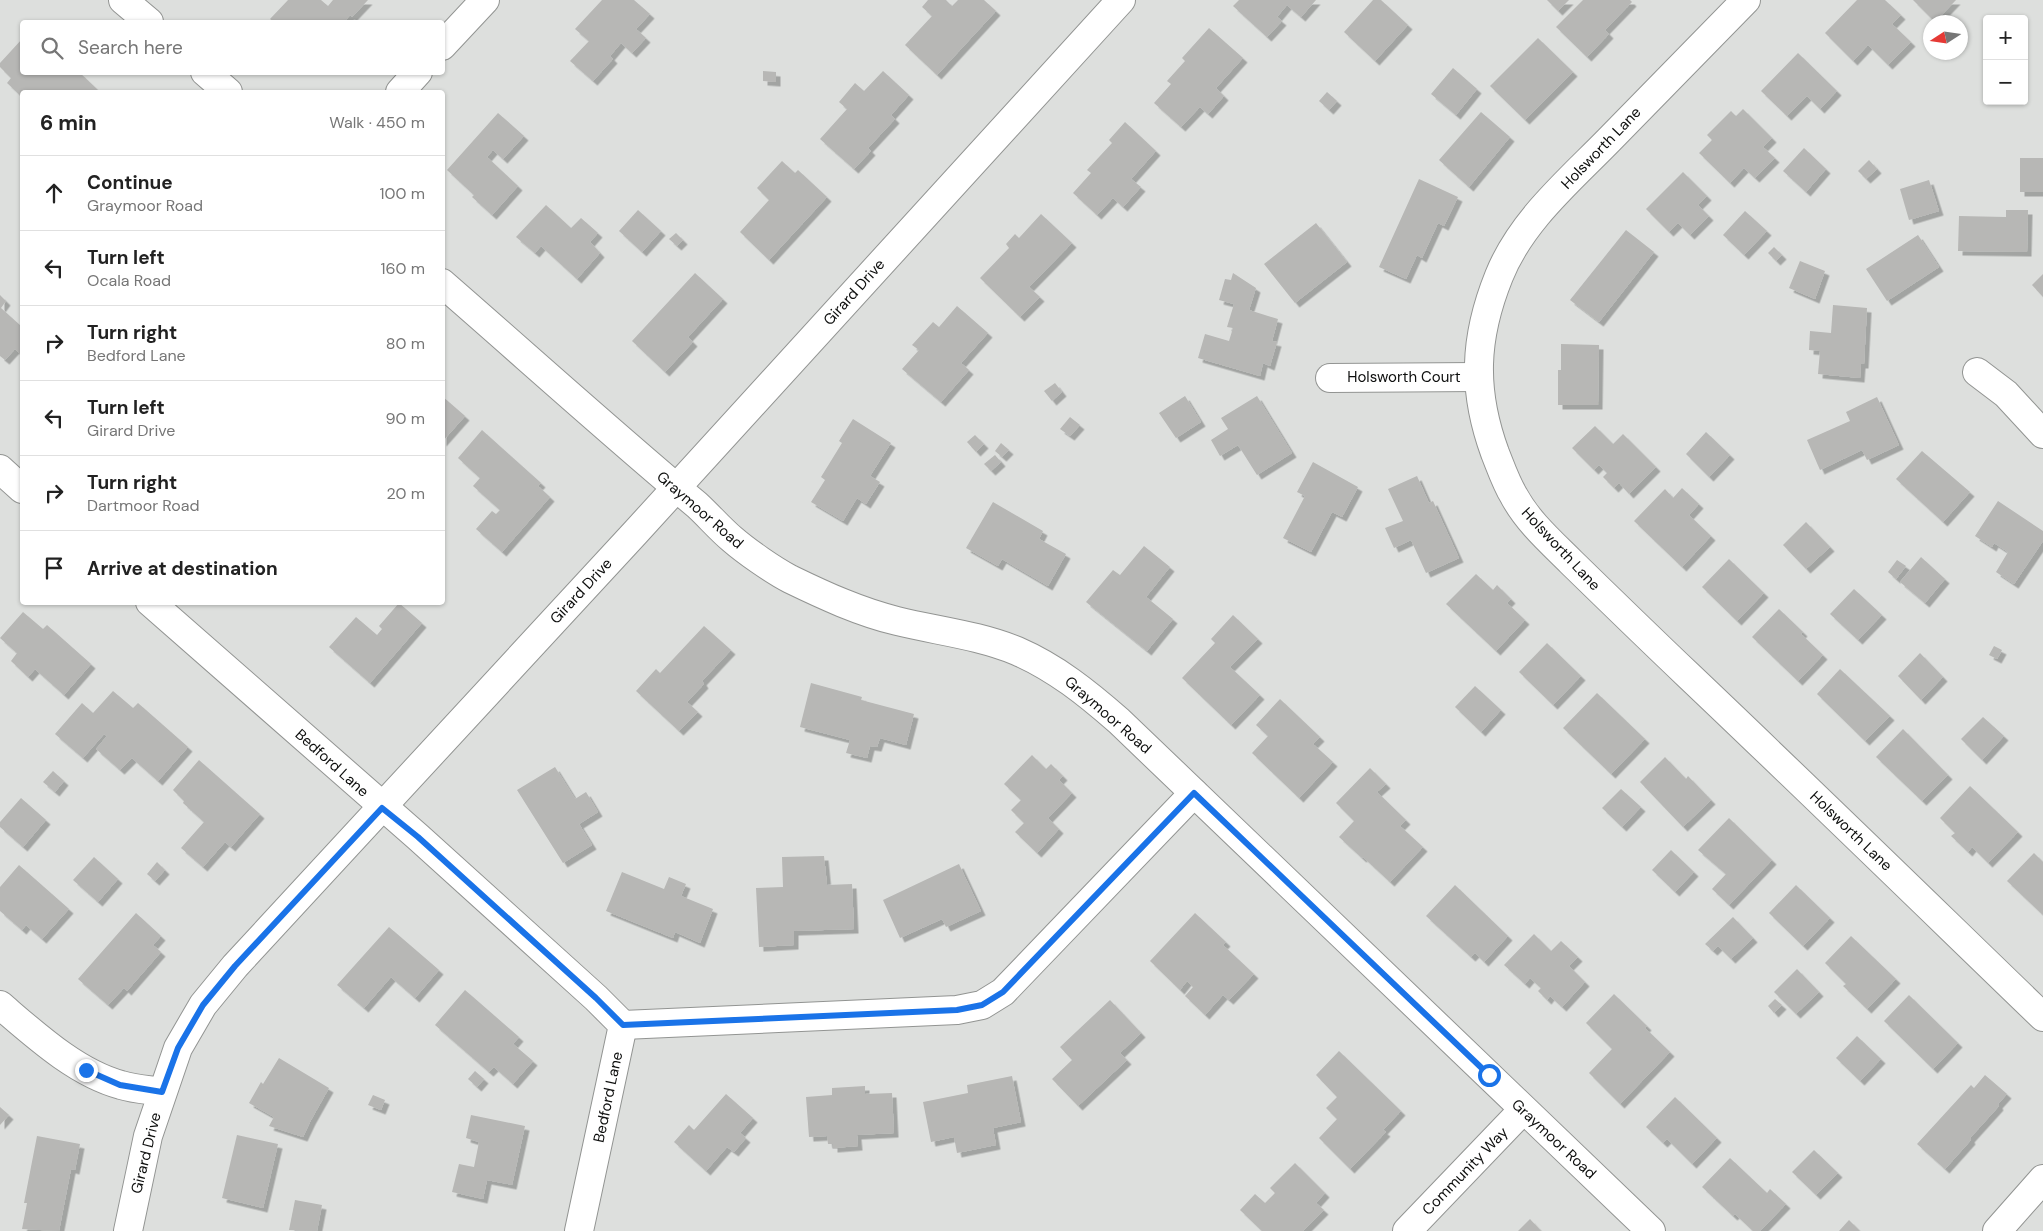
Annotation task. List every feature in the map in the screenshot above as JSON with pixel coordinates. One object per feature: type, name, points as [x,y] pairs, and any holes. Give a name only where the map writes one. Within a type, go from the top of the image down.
[{"type":"street","points":[[123,0],[146,20]]},
{"type":"street","points":[[445,43],[485,0]]},
{"type":"street","name":"Girard Drive","points":[[128,1231],[148,1136],[162,1092],[178,1048],[203,1005],[235,966],[382,808],[1121,0]]},
{"type":"street","name":"Holsworth Lane","points":[[1746,0],[1552,199],[1521,235],[1499,275],[1484,321],[1480,344],[1478,377],[1480,403],[1489,434],[1506,482],[1525,514],[1538,529],[1611,602],[1786,768],[2043,1018]]},
{"type":"street","points":[[208,75],[226,90]]},
{"type":"street","points":[[402,90],[415,75]]},
{"type":"street","name":"Graymoor Road","points":[[445,285],[699,507],[733,540],[788,578],[846,605],[888,618],[994,642],[1019,652],[1062,675],[1084,691],[1119,721],[1651,1231]]},
{"type":"street","points":[[1977,372],[2006,394],[2043,434]]},
{"type":"street","name":"Holsworth Court","points":[[1330,378],[1478,377]]},
{"type":"street","points":[[0,470],[20,487]]},
{"type":"street","name":"Bedford Lane","points":[[153,605],[382,808],[418,837],[589,991],[623,1025],[578,1231]]},
{"type":"street","points":[[623,1025],[957,1010],[982,1005],[1003,992],[1194,793]]},
{"type":"street","points":[[0,1005],[47,1045],[86,1070],[120,1085],[162,1092]]},
{"type":"street","name":"Community Way","points":[[1407,1231],[1523,1110]]},
{"type":"street","points":[[1997,1231],[2043,1179]]},
{"type":"building","points":[[288,0],[321,0],[328,6],[333,0],[368,0],[352,17],[350,15],[346,20],[270,19]]},
{"type":"building","points":[[602,0],[634,0],[650,14],[636,29],[646,38],[632,53],[621,43],[610,56],[613,59],[593,81],[570,61],[589,41],[575,29]]},
{"type":"building","points":[[928,0],[946,0],[952,6],[958,0],[984,0],[996,11],[937,75],[905,45],[932,16],[922,7]]},
{"type":"building","points":[[1239,0],[1316,0],[1301,17],[1287,5],[1277,17],[1282,21],[1267,37],[1233,6]]},
{"type":"building","points":[[1373,0],[1381,0],[1408,25],[1375,61],[1344,32]]},
{"type":"building","points":[[1547,0],[1569,0],[1558,11]]},
{"type":"building","points":[[1583,0],[1630,0],[1632,2],[1605,30],[1609,34],[1587,57],[1556,27]]},
{"type":"building","points":[[1857,0],[1885,0],[1901,15],[1892,24],[1911,42],[1888,65],[1868,45],[1853,61],[1825,33]]},
{"type":"building","points":[[1913,0],[1956,0],[1942,15],[1928,15]]},
{"type":"building","points":[[1209,28],[1243,58],[1216,88],[1224,96],[1208,114],[1200,107],[1181,127],[1154,103],[1171,84],[1167,81],[1185,61],[1182,58]]},
{"type":"building","points":[[1538,38],[1573,72],[1525,120],[1490,86]]},
{"type":"building","points":[[20,41],[20,75],[82,75],[98,90],[20,90],[20,95],[7,83],[11,78],[0,67],[0,63]]},
{"type":"building","points":[[1798,53],[1837,91],[1820,109],[1807,96],[1787,116],[1761,91]]},
{"type":"building","points":[[1453,68],[1477,89],[1456,115],[1431,94]]},
{"type":"building","points":[[763,71],[776,72],[776,82],[763,81]]},
{"type":"building","points":[[883,71],[909,95],[891,115],[895,119],[868,148],[871,151],[854,169],[820,139],[847,109],[839,102],[855,83],[864,91]]},
{"type":"building","points":[[1327,92],[1337,101],[1329,110],[1319,101]]},
{"type":"building","points":[[1743,109],[1772,138],[1763,147],[1775,158],[1755,178],[1744,168],[1730,183],[1699,153],[1712,140],[1707,135],[1731,111],[1736,116]]},
{"type":"building","points":[[1481,112],[1510,137],[1469,187],[1439,160]]},
{"type":"building","points":[[498,113],[524,136],[503,159],[493,150],[487,157],[518,186],[492,215],[447,170]]},
{"type":"building","points":[[1125,122],[1156,151],[1131,179],[1141,187],[1123,207],[1113,198],[1097,215],[1073,193],[1091,173],[1087,170],[1112,143],[1109,140]]},
{"type":"building","points":[[1804,148],[1826,169],[1806,192],[1783,171]]},
{"type":"building","points":[[2020,158],[2043,158],[2043,192],[2020,192]]},
{"type":"building","points":[[1869,160],[1877,169],[1866,179],[1858,171]]},
{"type":"building","points":[[782,161],[795,173],[798,170],[827,197],[769,260],[740,232],[769,200],[757,188]]},
{"type":"building","points":[[1683,172],[1707,196],[1698,205],[1709,216],[1690,235],[1678,223],[1669,232],[1646,209]]},
{"type":"building","points":[[1419,179],[1458,197],[1444,226],[1438,223],[1422,258],[1417,255],[1406,279],[1379,267]]},
{"type":"building","points":[[1929,180],[1939,211],[1909,220],[1900,189]]},
{"type":"building","points":[[546,205],[571,228],[581,218],[598,233],[590,242],[600,253],[577,279],[541,246],[535,253],[516,237]]},
{"type":"building","points":[[638,210],[661,231],[642,252],[619,231]]},
{"type":"building","points":[[2006,210],[2028,210],[2027,252],[1958,251],[1959,216],[2006,217]]},
{"type":"building","points":[[1745,211],[1767,231],[1744,255],[1723,235]]},
{"type":"building","points":[[1041,214],[1072,243],[1029,287],[1040,297],[1020,317],[980,278],[1009,248],[1006,244],[1015,234],[1019,238]]},
{"type":"building","points":[[1316,223],[1347,262],[1295,303],[1264,264]]},
{"type":"building","points":[[1626,230],[1654,252],[1599,322],[1570,300]]},
{"type":"building","points":[[676,233],[683,240],[677,246],[669,239]]},
{"type":"building","points":[[1918,235],[1939,267],[1887,301],[1866,269]]},
{"type":"building","points":[[1774,247],[1782,255],[1776,261],[1768,253]]},
{"type":"building","points":[[1800,261],[1825,271],[1815,299],[1789,288]]},
{"type":"building","points":[[695,273],[723,299],[688,337],[693,342],[665,372],[632,341]]},
{"type":"building","points":[[1233,273],[1256,288],[1249,310],[1278,319],[1272,341],[1277,342],[1270,366],[1263,363],[1260,376],[1198,358],[1205,334],[1229,341],[1233,328],[1227,327],[1234,304],[1219,300],[1225,279],[1231,280]]},
{"type":"building","points":[[2043,274],[2043,297],[2032,285]]},
{"type":"building","points":[[0,295],[6,301],[1,308],[20,325],[20,354],[15,349],[5,360],[0,356]]},
{"type":"building","points":[[1833,305],[1867,308],[1864,364],[1861,364],[1860,378],[1818,374],[1820,351],[1809,350],[1810,331],[1831,333]]},
{"type":"building","points":[[957,306],[988,333],[961,363],[969,370],[941,402],[902,369],[919,350],[912,345],[933,322],[939,327]]},
{"type":"building","points":[[1561,344],[1599,345],[1598,405],[1558,405],[1558,370],[1561,370]]},
{"type":"building","points":[[1055,383],[1062,392],[1052,401],[1044,391]]},
{"type":"building","points":[[1185,396],[1201,422],[1176,438],[1159,413]]},
{"type":"building","points":[[1257,396],[1292,453],[1257,475],[1238,445],[1220,456],[1211,440],[1228,429],[1221,418]]},
{"type":"building","points":[[1877,397],[1899,445],[1867,460],[1862,450],[1820,470],[1807,440],[1850,421],[1846,412]]},
{"type":"building","points":[[445,399],[465,416],[445,439]]},
{"type":"building","points":[[1070,417],[1080,425],[1070,436],[1060,429]]},
{"type":"building","points":[[853,419],[891,443],[870,476],[880,482],[866,504],[857,498],[843,521],[811,502],[825,480],[821,477],[842,443],[839,441]]},
{"type":"building","points":[[1595,426],[1613,444],[1623,434],[1656,467],[1629,494],[1619,483],[1614,488],[1603,477],[1607,473],[1599,465],[1594,470],[1572,448]]},
{"type":"building","points":[[482,430],[541,483],[538,486],[550,497],[502,552],[476,529],[492,511],[496,514],[500,510],[473,486],[480,478],[458,458]]},
{"type":"building","points":[[1706,432],[1730,455],[1709,477],[1686,454]]},
{"type":"building","points":[[975,435],[984,444],[976,452],[967,442]]},
{"type":"building","points":[[1001,443],[1009,450],[1002,457],[995,451]]},
{"type":"building","points":[[1922,451],[1970,492],[1943,522],[1896,479]]},
{"type":"building","points":[[995,455],[1001,462],[991,471],[984,464]]},
{"type":"building","points":[[1313,462],[1358,487],[1342,517],[1332,512],[1311,552],[1283,538],[1305,496],[1297,492]]},
{"type":"building","points":[[1417,476],[1429,503],[1433,501],[1459,558],[1426,573],[1411,540],[1394,548],[1385,528],[1403,521],[1388,489]]},
{"type":"building","points":[[1682,488],[1699,504],[1689,515],[1711,536],[1682,567],[1634,521],[1665,489],[1673,498]]},
{"type":"building","points":[[1998,501],[2043,531],[2043,541],[2014,584],[1996,572],[2008,552],[1994,543],[1992,547],[1975,536]]},
{"type":"building","points":[[993,502],[1043,531],[1039,539],[1066,554],[1048,586],[1002,559],[998,566],[966,548]]},
{"type":"building","points":[[1806,522],[1830,547],[1806,569],[1783,545]]},
{"type":"building","points":[[1144,546],[1170,567],[1146,597],[1173,619],[1147,651],[1086,602],[1113,570],[1120,575]]},
{"type":"building","points":[[1921,557],[1945,579],[1925,603],[1900,582]]},
{"type":"building","points":[[1729,559],[1764,593],[1737,621],[1702,587]]},
{"type":"building","points":[[1897,560],[1906,566],[1896,579],[1888,572]]},
{"type":"building","points":[[1476,574],[1493,590],[1497,585],[1511,599],[1507,603],[1525,620],[1496,651],[1446,604]]},
{"type":"building","points":[[1854,589],[1882,615],[1858,640],[1830,614]]},
{"type":"building","points":[[397,605],[401,605],[422,623],[370,683],[329,647],[356,617],[377,635],[382,629],[379,626]]},
{"type":"building","points":[[1779,609],[1823,655],[1798,681],[1752,637]]},
{"type":"building","points":[[23,612],[43,629],[47,625],[91,664],[64,695],[35,669],[28,677],[11,661],[17,653],[0,638]]},
{"type":"building","points":[[1233,615],[1258,639],[1230,667],[1260,695],[1231,725],[1182,678],[1215,643],[1211,639]]},
{"type":"building","points":[[704,626],[731,650],[702,681],[704,684],[687,702],[698,712],[679,731],[636,691],[656,669],[660,673]]},
{"type":"building","points":[[1547,643],[1581,676],[1553,705],[1519,672]]},
{"type":"building","points":[[1994,646],[2002,650],[1997,659],[1989,655]]},
{"type":"building","points":[[1920,653],[1943,677],[1921,700],[1898,676]]},
{"type":"building","points":[[1840,669],[1890,716],[1865,741],[1817,694]]},
{"type":"building","points":[[811,683],[862,697],[861,700],[914,714],[906,745],[880,738],[877,747],[870,746],[867,758],[846,753],[850,740],[800,727]]},
{"type":"building","points":[[1475,686],[1501,710],[1481,732],[1455,707]]},
{"type":"building","points":[[113,691],[133,708],[138,703],[188,747],[158,781],[132,758],[120,770],[96,749],[107,736],[104,734],[83,758],[55,734],[82,703],[93,713]]},
{"type":"building","points":[[1597,693],[1645,739],[1611,774],[1563,728]]},
{"type":"building","points":[[1280,699],[1320,737],[1313,744],[1333,762],[1299,798],[1252,753],[1268,736],[1256,725]]},
{"type":"building","points":[[1983,717],[2004,736],[1982,760],[1961,739]]},
{"type":"building","points":[[1903,729],[1948,775],[1922,801],[1876,757]]},
{"type":"building","points":[[1032,755],[1046,769],[1051,764],[1063,776],[1059,780],[1072,793],[1048,818],[1059,829],[1037,853],[1015,832],[1024,823],[1011,810],[1021,800],[1004,784]]},
{"type":"building","points":[[1665,757],[1686,779],[1688,776],[1711,800],[1683,827],[1640,782]]},
{"type":"building","points":[[199,760],[260,814],[231,847],[225,842],[203,867],[181,848],[204,822],[183,803],[184,801],[173,790]]},
{"type":"building","points":[[555,767],[575,799],[586,792],[598,812],[579,824],[592,845],[563,863],[517,790]]},
{"type":"building","points":[[1370,768],[1386,784],[1377,792],[1406,820],[1400,826],[1423,847],[1390,882],[1339,837],[1354,821],[1336,803]]},
{"type":"building","points":[[53,771],[64,781],[55,792],[43,782]]},
{"type":"building","points":[[1970,786],[2018,832],[1988,863],[1972,847],[1968,852],[1951,836],[1955,833],[1940,818]]},
{"type":"building","points":[[1621,789],[1641,807],[1622,827],[1602,808]]},
{"type":"building","points":[[21,798],[46,820],[23,847],[0,827],[0,822]]},
{"type":"building","points":[[1729,818],[1772,860],[1729,905],[1712,889],[1726,874],[1698,850]]},
{"type":"building","points":[[1671,850],[1694,872],[1675,892],[1652,870]]},
{"type":"building","points":[[2034,853],[2043,862],[2043,915],[2007,881]]},
{"type":"building","points":[[824,856],[827,885],[852,884],[854,929],[794,931],[794,945],[759,947],[756,888],[783,887],[782,857]]},
{"type":"building","points":[[94,857],[118,879],[98,902],[73,880]]},
{"type":"building","points":[[157,862],[165,870],[155,881],[147,874]]},
{"type":"building","points":[[959,864],[981,911],[946,927],[942,919],[900,938],[883,900]]},
{"type":"building","points":[[19,865],[69,909],[42,939],[26,925],[22,930],[0,911],[0,887]]},
{"type":"building","points":[[622,872],[664,889],[669,877],[686,884],[681,896],[713,909],[700,943],[675,932],[673,938],[606,911]]},
{"type":"building","points":[[1455,885],[1508,936],[1484,962],[1475,953],[1471,957],[1426,916]]},
{"type":"building","points":[[1796,885],[1830,918],[1803,946],[1769,913]]},
{"type":"building","points":[[136,913],[161,936],[153,945],[161,952],[127,991],[124,988],[108,1005],[78,979]]},
{"type":"building","points":[[1195,913],[1226,942],[1223,945],[1254,974],[1229,1000],[1223,995],[1205,1015],[1185,996],[1193,987],[1187,981],[1180,990],[1150,961]]},
{"type":"building","points":[[1733,917],[1753,938],[1731,959],[1718,946],[1713,951],[1705,944]]},
{"type":"building","points":[[389,927],[439,970],[415,998],[391,977],[364,1008],[337,985]]},
{"type":"building","points":[[1534,934],[1551,951],[1561,941],[1578,957],[1569,966],[1585,982],[1562,1007],[1550,996],[1547,1000],[1538,991],[1541,988],[1530,978],[1525,984],[1504,965]]},
{"type":"building","points":[[1851,936],[1896,979],[1867,1009],[1843,986],[1846,984],[1825,963]]},
{"type":"building","points":[[1797,969],[1819,992],[1796,1014],[1774,992]]},
{"type":"building","points":[[465,990],[519,1037],[513,1044],[533,1061],[513,1084],[494,1067],[489,1072],[435,1025]]},
{"type":"building","points":[[1614,994],[1647,1026],[1645,1028],[1670,1052],[1620,1104],[1589,1073],[1612,1049],[1586,1023]]},
{"type":"building","points":[[1909,995],[1958,1043],[1933,1069],[1884,1021]]},
{"type":"building","points":[[1775,999],[1782,1005],[1774,1013],[1768,1006]]},
{"type":"building","points":[[1110,1000],[1141,1033],[1120,1053],[1127,1060],[1078,1106],[1052,1079],[1072,1060],[1060,1047]]},
{"type":"building","points":[[1857,1036],[1881,1059],[1860,1081],[1836,1058]]},
{"type":"building","points":[[1339,1051],[1401,1111],[1383,1130],[1386,1132],[1350,1169],[1319,1138],[1337,1119],[1326,1108],[1337,1097],[1316,1075]]},
{"type":"building","points":[[279,1058],[329,1088],[303,1137],[269,1126],[274,1117],[249,1103],[261,1082],[263,1084]]},
{"type":"building","points":[[475,1071],[484,1079],[477,1087],[468,1079]]},
{"type":"building","points":[[1985,1075],[2007,1094],[1998,1104],[1999,1106],[1970,1138],[1971,1140],[1945,1169],[1917,1144],[1971,1085],[1974,1088]]},
{"type":"building","points":[[1012,1076],[1021,1122],[993,1128],[996,1145],[957,1153],[954,1137],[931,1142],[923,1102],[968,1093],[967,1085]]},
{"type":"building","points":[[865,1086],[865,1094],[892,1093],[894,1133],[857,1135],[858,1146],[833,1148],[833,1144],[828,1144],[827,1136],[809,1137],[806,1097],[832,1095],[832,1088]]},
{"type":"building","points":[[726,1094],[753,1118],[740,1133],[746,1138],[734,1152],[727,1147],[706,1171],[674,1142],[689,1125],[694,1130]]},
{"type":"building","points":[[373,1095],[385,1100],[381,1110],[368,1105]]},
{"type":"building","points":[[1675,1097],[1717,1138],[1692,1164],[1667,1139],[1663,1143],[1646,1127]]},
{"type":"building","points":[[0,1107],[9,1115],[0,1125]]},
{"type":"building","points":[[471,1115],[525,1126],[512,1185],[487,1180],[483,1199],[452,1192],[459,1164],[474,1167],[479,1142],[466,1138]]},
{"type":"building","points":[[237,1135],[278,1144],[263,1208],[222,1198]]},
{"type":"building","points":[[37,1136],[80,1144],[75,1170],[71,1169],[59,1231],[22,1229],[27,1203],[24,1203]]},
{"type":"building","points":[[1814,1150],[1838,1173],[1816,1195],[1792,1172]]},
{"type":"building","points":[[1730,1158],[1767,1193],[1770,1189],[1786,1204],[1760,1231],[1753,1231],[1735,1214],[1733,1216],[1702,1187]]},
{"type":"building","points":[[1295,1163],[1325,1193],[1316,1203],[1324,1210],[1303,1231],[1262,1231],[1240,1210],[1255,1194],[1265,1203],[1275,1193],[1270,1188]]},
{"type":"building","points":[[295,1200],[322,1205],[317,1231],[289,1230]]},
{"type":"building","points":[[1530,1219],[1541,1231],[1518,1231]]},
{"type":"building","points":[[1849,1220],[1860,1231],[1839,1231]]},
{"type":"route","points":[[86,1070],[120,1085],[162,1092],[178,1048],[203,1005],[235,966],[382,808],[418,837],[596,998],[623,1025],[957,1010],[982,1005],[1003,992],[1194,793],[1489,1075]]}]
